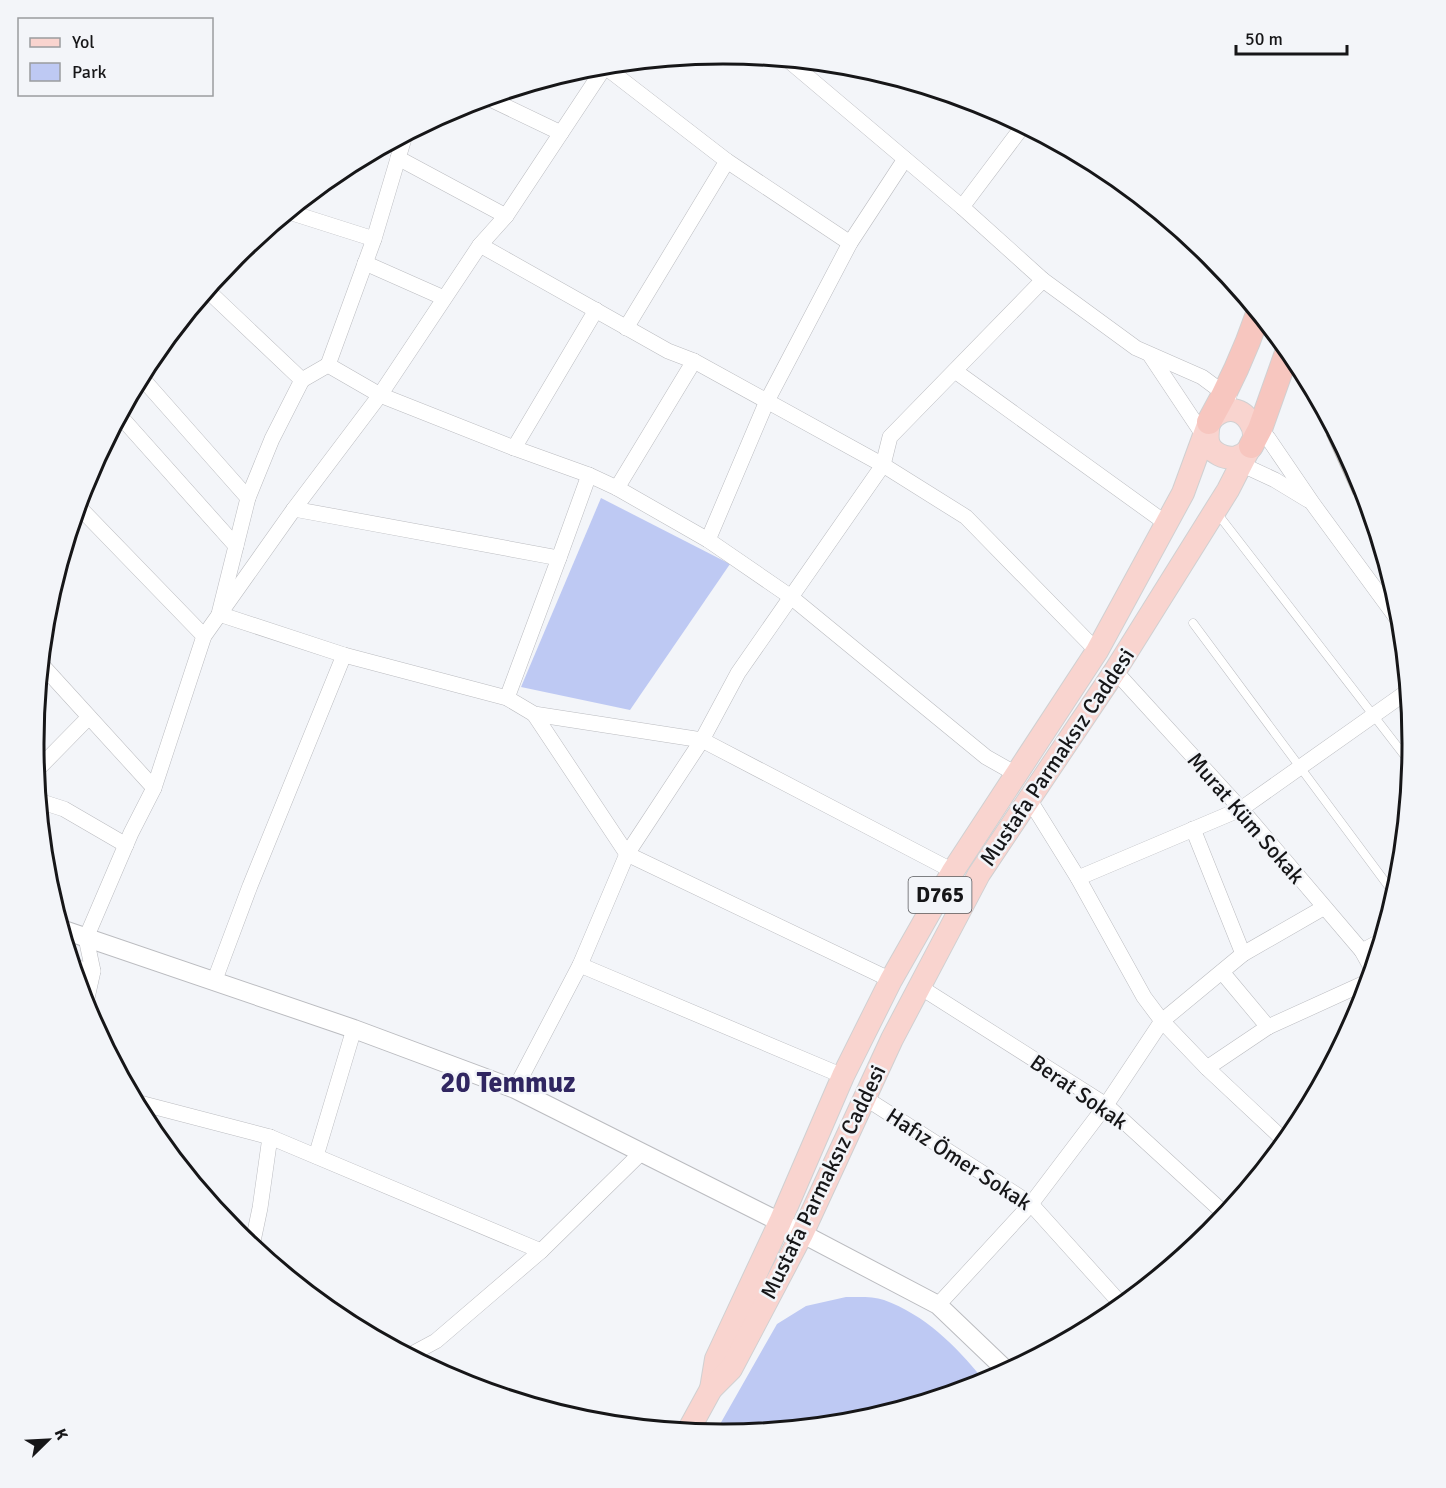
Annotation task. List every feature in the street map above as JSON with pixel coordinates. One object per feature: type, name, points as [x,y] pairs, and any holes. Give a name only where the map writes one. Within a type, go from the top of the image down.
[{"type":"highway","name":"D765","points":[[1231,439],[1226,393],[1255,322]]},
{"type":"highway","name":"Mustafa Parmaksız Caddesi","points":[[1231,439],[1288,368]]},
{"type":"main road","name":"Mustafa Parmaksız Caddesi","points":[[693,1423],[711,1389],[731,1369],[802,1234],[865,1098],[980,874],[1115,671],[1228,490],[1231,439]]},
{"type":"main road","name":"Mustafa Parmaksız Caddesi","points":[[711,1389],[716,1359],[780,1222],[843,1076],[891,980],[953,871],[1097,651],[1183,492],[1231,439]]},
{"type":"street","points":[[811,70],[905,159],[1043,280],[1136,348],[1202,376],[1226,393],[1231,439],[1313,504],[1388,606]]},
{"type":"street","points":[[615,74],[727,161],[850,243]]},
{"type":"street","points":[[89,988],[93,971],[86,938],[126,845],[154,788],[204,636],[294,509],[380,395],[480,245],[507,216],[598,77]]},
{"type":"street","points":[[499,103],[561,133]]},
{"type":"street","points":[[962,207],[1018,132]]},
{"type":"street","points":[[219,614],[248,498],[272,439],[302,380],[328,365],[374,239],[402,146]]},
{"type":"street","points":[[398,158],[507,216]]},
{"type":"street","points":[[708,540],[766,401],[850,243],[905,159]]},
{"type":"street","points":[[626,328],[727,161]]},
{"type":"street","points":[[297,215],[374,239]]},
{"type":"street","points":[[480,245],[668,351],[694,361],[883,465],[966,517],[1097,651]]},
{"type":"street","points":[[365,263],[444,298]]},
{"type":"street","points":[[515,1089],[580,965],[627,854],[702,740],[738,673],[883,465],[890,436],[1043,280]]},
{"type":"street","points":[[213,295],[302,380]]},
{"type":"street","points":[[514,448],[596,310]]},
{"type":"street","points":[[1150,355],[1231,439],[1275,480],[1313,504]]},
{"type":"street","points":[[616,488],[694,361]]},
{"type":"street","points":[[328,365],[380,395],[514,448],[590,475],[708,540],[791,597],[986,757],[1016,774]]},
{"type":"street","points":[[955,371],[1167,524]]},
{"type":"street","points":[[147,384],[248,498]]},
{"type":"street","points":[[125,422],[236,546]]},
{"type":"street","points":[[507,698],[590,475]]},
{"type":"street","points":[[294,509],[559,558]]},
{"type":"street","points":[[85,513],[204,636]]},
{"type":"street","points":[[219,614],[344,656],[507,698],[534,714],[702,740],[953,871]]},
{"type":"street","points":[[214,982],[249,886],[344,656]]},
{"type":"street","points":[[48,671],[154,788]]},
{"type":"street","name":"Murat Küm Sokak","points":[[1115,671],[1241,809],[1362,951],[1367,960]]},
{"type":"street","points":[[1078,878],[1241,809],[1401,696]]},
{"type":"street","points":[[534,714],[627,854],[891,980]]},
{"type":"street","points":[[44,762],[89,717]]},
{"type":"street","points":[[1029,799],[1078,878],[1144,998],[1162,1021],[1207,1068],[1279,1135]]},
{"type":"street","points":[[46,803],[64,809],[126,845]]},
{"type":"street","points":[[1193,829],[1244,954]]},
{"type":"street","points":[[938,1305],[1031,1204],[1106,1105],[1162,1021],[1244,954],[1323,908]]},
{"type":"street","points":[[71,932],[354,1029],[515,1089],[780,1222],[938,1305],[1000,1364]]},
{"type":"street","points":[[1362,951],[1371,946]]},
{"type":"street","points":[[580,965],[843,1076]]},
{"type":"street","points":[[82,969],[93,971]]},
{"type":"street","points":[[1222,972],[1268,1027]]},
{"type":"street","points":[[1207,1068],[1268,1027],[1357,986]]},
{"type":"street","name":"Berat Sokak","points":[[920,987],[1106,1105],[1218,1208]]},
{"type":"street","points":[[316,1156],[354,1029]]},
{"type":"street","name":"Hafız Ömer Sokak","points":[[865,1098],[1031,1204],[1116,1298]]},
{"type":"street","points":[[148,1105],[270,1137],[541,1251]]},
{"type":"street","points":[[254,1235],[270,1137]]},
{"type":"street","points":[[418,1351],[436,1341],[541,1251],[641,1153]]},
{"type":"lane","points":[[1214,510],[1402,752]]},
{"type":"lane","points":[[1193,623],[1387,885]]},
{"type":"green space","points":[[601,498],[730,564],[630,710],[521,687]]},
{"type":"green space","points":[[846,1297],[865,1297],[880,1299],[899,1306],[938,1332],[978,1374],[899,1400],[856,1410],[812,1418],[720,1424],[777,1324],[806,1306]]},
{"type":"building","points":[[1326,435],[1351,484],[1353,495]]},
{"type":"district","name":"20 Temmuz","points":[[508,1083]]}]
